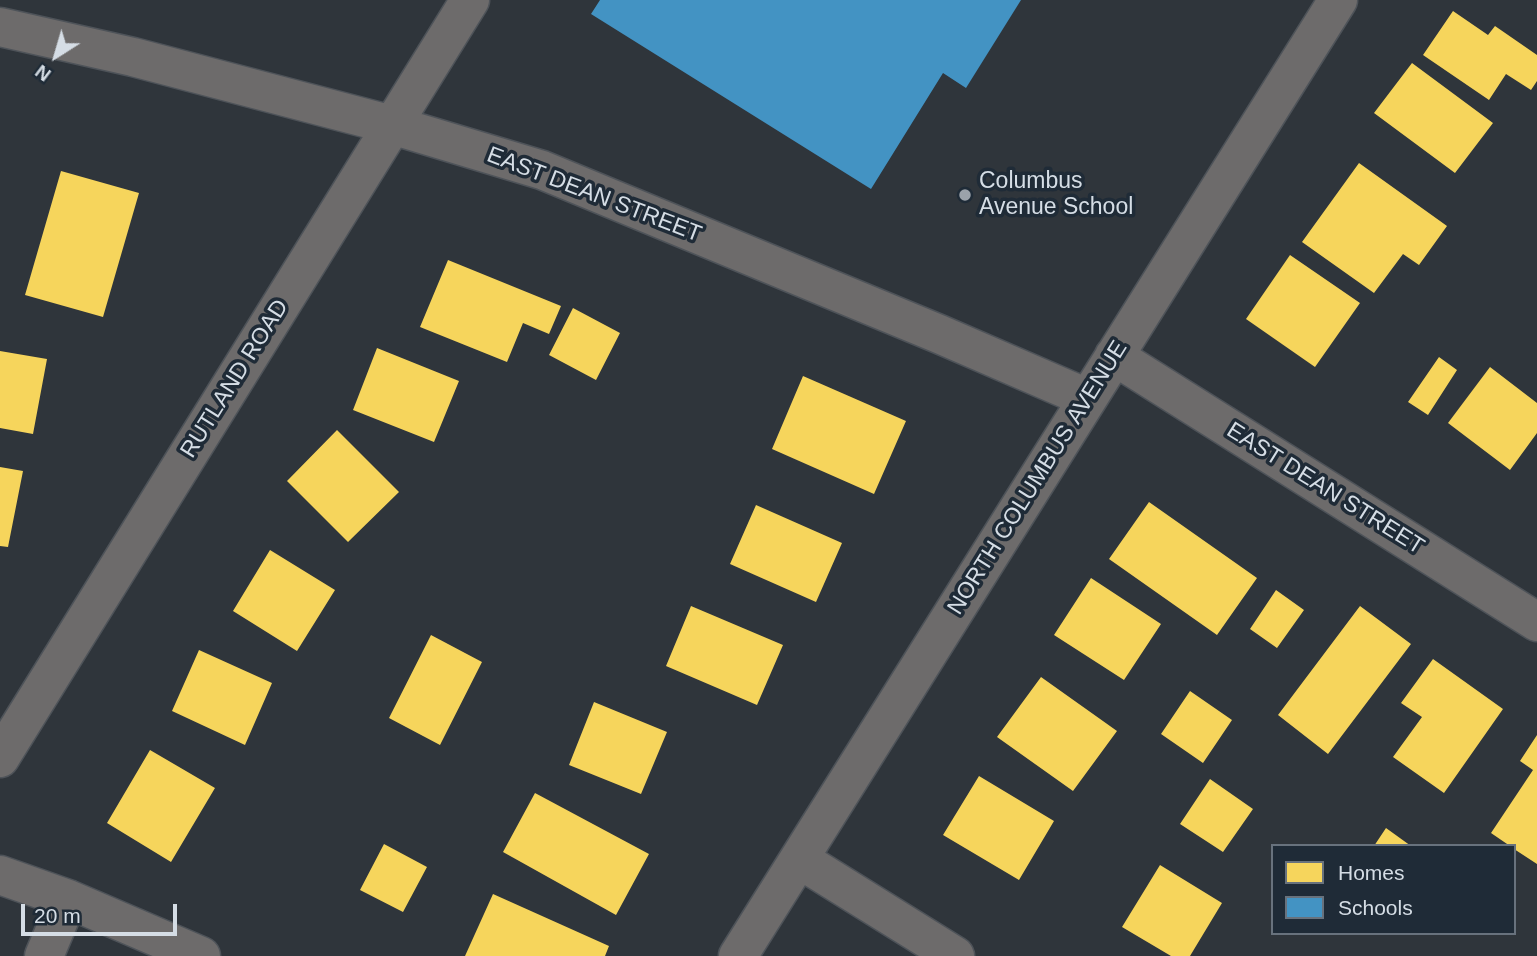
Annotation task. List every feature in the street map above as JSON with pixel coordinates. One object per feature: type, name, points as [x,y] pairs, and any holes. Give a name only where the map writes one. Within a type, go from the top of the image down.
[{"type":"street","name":"RUTLAND ROAD","points":[[0,758],[470,0]]},
{"type":"street","name":"NORTH COLUMBUS AVENUE","points":[[738,956],[1338,0]]},
{"type":"street","name":"EAST DEAN STREET","points":[[0,27],[133,57],[392,125],[542,170],[1087,398]]},
{"type":"street","name":"EAST DEAN STREET","points":[[1114,356],[1537,622]]},
{"type":"street","points":[[799,859],[954,956]]},
{"type":"street","points":[[0,875],[68,899],[201,956]]},
{"type":"street","points":[[44,956],[68,899]]},
{"type":"building: Homes","points":[[1453,11],[1488,35],[1495,26],[1537,55],[1537,81],[1531,90],[1506,74],[1489,100],[1423,55]]},
{"type":"building: Homes","points":[[1412,63],[1493,123],[1455,173],[1374,113]]},
{"type":"building: Homes","points":[[1359,163],[1447,226],[1419,265],[1403,254],[1374,293],[1302,242]]},
{"type":"building: Homes","points":[[61,171],[139,193],[103,317],[25,295]]},
{"type":"building: Homes","points":[[1290,255],[1360,303],[1315,367],[1246,319]]},
{"type":"building: Homes","points":[[448,260],[561,306],[549,334],[523,323],[507,362],[420,327]]},
{"type":"building: Homes","points":[[573,308],[620,333],[596,380],[549,355]]},
{"type":"building: Homes","points":[[377,348],[459,381],[434,442],[353,410]]},
{"type":"building: Homes","points":[[0,351],[47,359],[33,434],[0,428]]},
{"type":"building: Homes","points":[[1439,357],[1457,370],[1428,415],[1408,402]]},
{"type":"building: Homes","points":[[1490,367],[1537,403],[1537,433],[1510,470],[1448,423]]},
{"type":"building: Homes","points":[[803,376],[906,421],[874,494],[772,449]]},
{"type":"building: Homes","points":[[337,430],[399,492],[348,542],[287,481]]},
{"type":"building: Homes","points":[[0,467],[23,471],[8,547],[0,546]]},
{"type":"building: Homes","points":[[1149,502],[1257,578],[1217,635],[1109,559]]},
{"type":"building: Homes","points":[[756,505],[842,543],[816,602],[730,564]]},
{"type":"building: Homes","points":[[270,550],[335,590],[297,651],[233,611]]},
{"type":"building: Homes","points":[[1091,578],[1161,624],[1124,680],[1054,635]]},
{"type":"building: Homes","points":[[1276,590],[1304,610],[1277,648],[1250,629]]},
{"type":"building: Homes","points":[[691,606],[783,645],[757,705],[666,666]]},
{"type":"building: Homes","points":[[1360,606],[1411,644],[1328,754],[1278,715]]},
{"type":"building: Homes","points":[[431,635],[482,662],[440,745],[389,718]]},
{"type":"building: Homes","points":[[199,650],[272,683],[245,745],[172,711]]},
{"type":"building: Homes","points":[[1433,659],[1503,709],[1444,793],[1393,757],[1422,717],[1401,703]]},
{"type":"building: Homes","points":[[1041,677],[1117,731],[1073,791],[997,737]]},
{"type":"building: Homes","points":[[1190,691],[1232,720],[1203,763],[1161,734]]},
{"type":"building: Homes","points":[[594,702],[667,732],[641,794],[569,765]]},
{"type":"building: Homes","points":[[1537,735],[1537,864],[1516,850],[1516,844],[1507,844],[1491,833],[1533,770],[1520,761]]},
{"type":"building: Homes","points":[[150,750],[215,788],[171,862],[107,823]]},
{"type":"building: Homes","points":[[979,776],[1054,821],[1019,880],[943,835]]},
{"type":"building: Homes","points":[[1210,779],[1253,809],[1223,852],[1180,824]]},
{"type":"building: Homes","points":[[535,793],[649,854],[616,915],[503,852]]},
{"type":"building: Homes","points":[[1386,828],[1408,844],[1375,844]]},
{"type":"building: Homes","points":[[384,844],[427,867],[403,912],[360,890]]},
{"type":"building: Homes","points":[[1160,865],[1222,903],[1190,956],[1171,956],[1122,927]]},
{"type":"building: Homes","points":[[493,894],[609,946],[605,956],[465,956]]},
{"type":"building: Schools","points":[[600,0],[1021,0],[966,88],[943,73],[871,189],[591,14]]},
{"type":"place","name":"Columbus Avenue School","points":[[965,195]]}]
